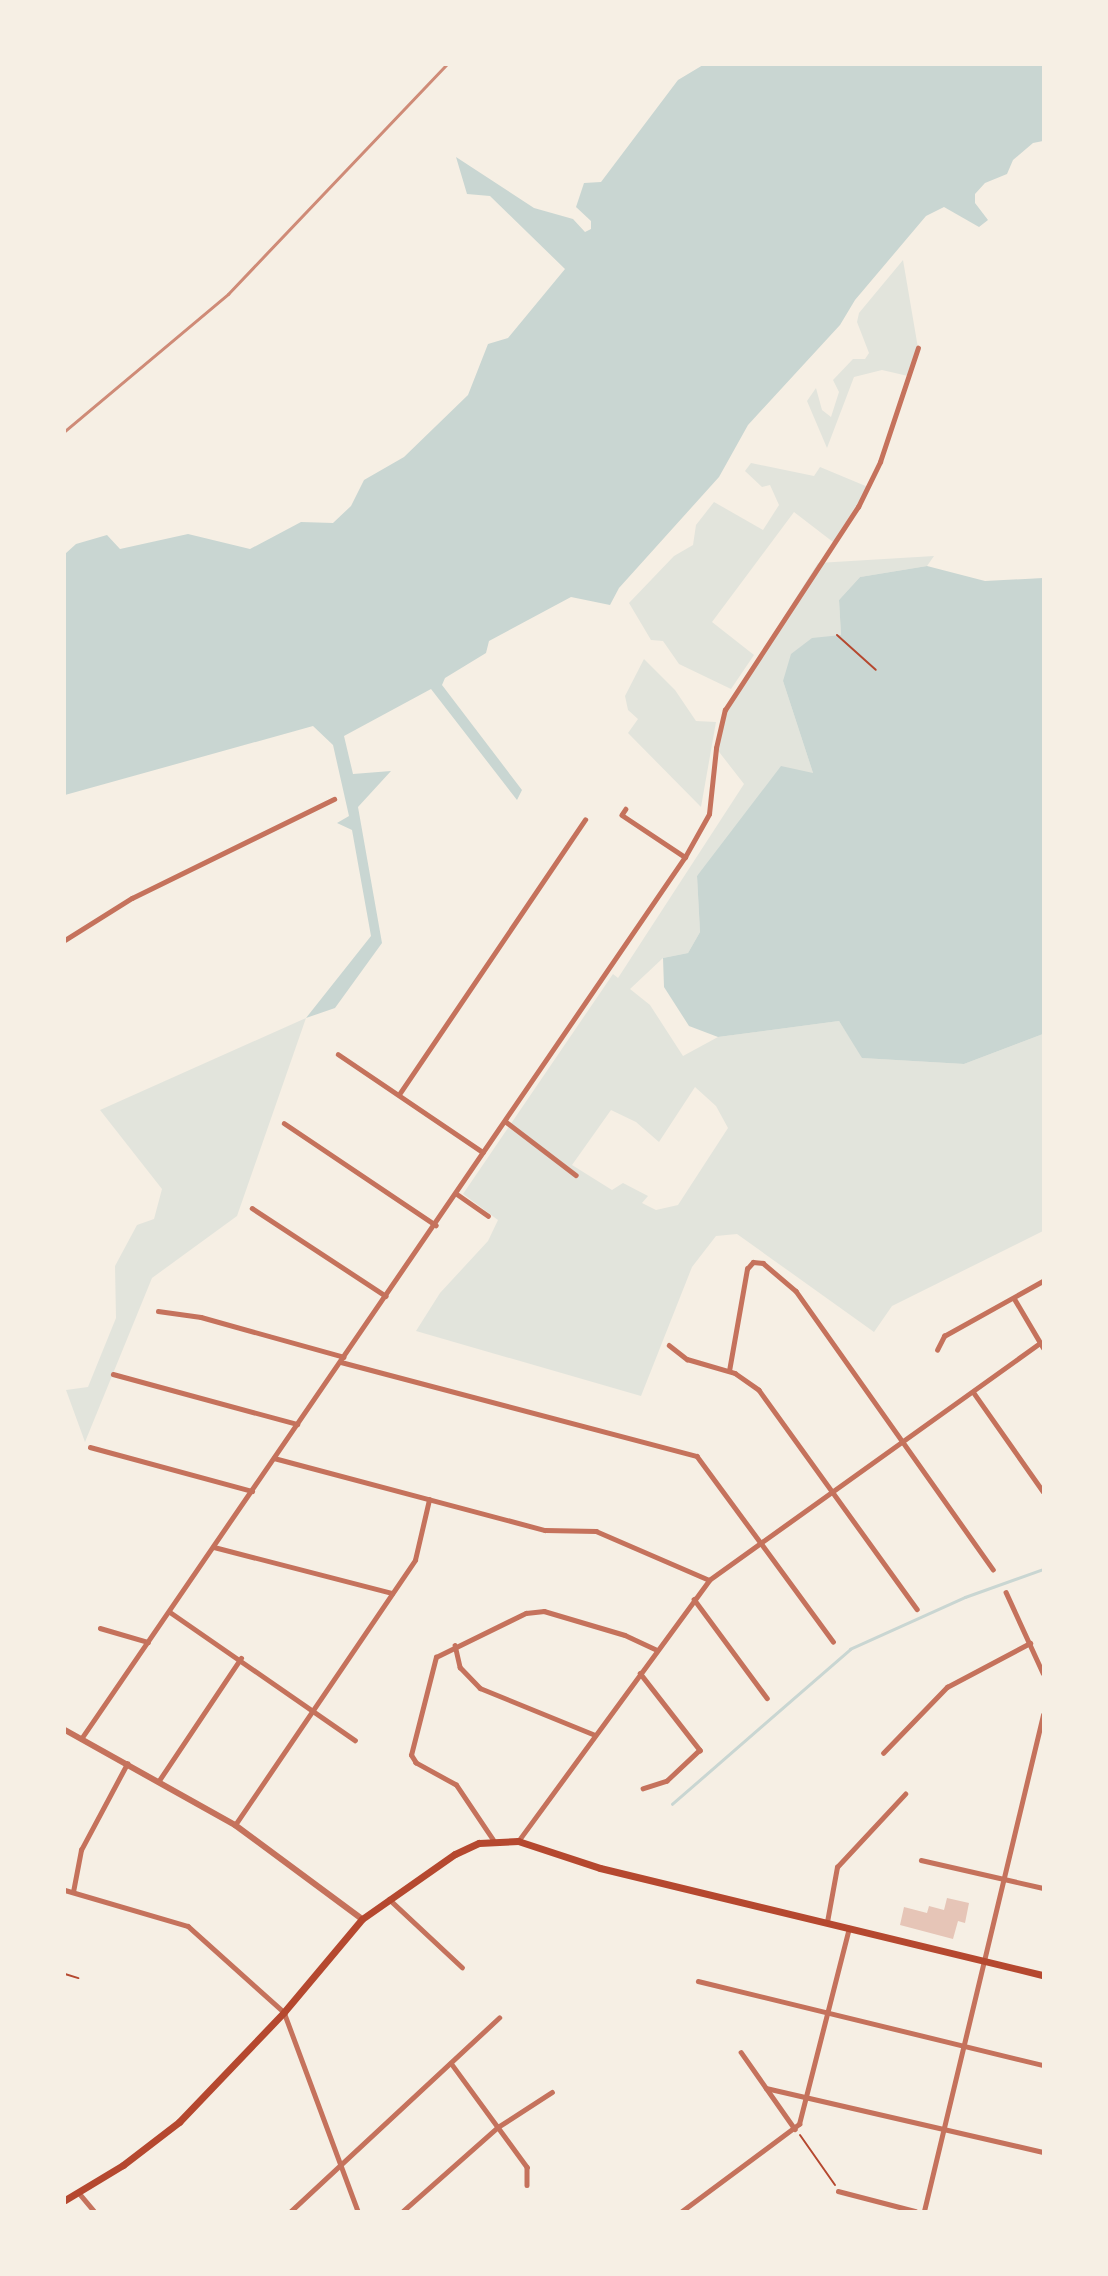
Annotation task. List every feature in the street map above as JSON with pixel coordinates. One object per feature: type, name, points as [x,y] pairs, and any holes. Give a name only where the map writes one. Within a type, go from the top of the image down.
[{"type":"main road","points":[[65,2200],[79,2193],[178,2122],[284,2012],[362,1919],[455,1854],[493,1840],[518,1841],[571,1859],[1043,1975]]},
{"type":"street","points":[[81,1739],[436,1225],[685,857],[709,814],[716,748],[725,710],[858,507],[880,462],[918,348]]},
{"type":"street","points":[[65,940],[132,898],[334,799]]},
{"type":"street","points":[[626,809],[622,815],[685,857]]},
{"type":"street","points":[[400,1093],[585,820]]},
{"type":"street","points":[[338,1054],[400,1093],[483,1152]]},
{"type":"street","points":[[505,1121],[576,1175]]},
{"type":"street","points":[[284,1123],[436,1225]]},
{"type":"street","points":[[457,1194],[488,1216]]},
{"type":"street","points":[[252,1208],[387,1296]]},
{"type":"street","points":[[729,1371],[747,1269],[753,1262],[763,1263],[792,1286],[993,1569]]},
{"type":"street","points":[[937,1350],[944,1336],[1043,1281]]},
{"type":"street","points":[[518,1841],[709,1580],[1041,1346],[1014,1298]]},
{"type":"street","points":[[158,1311],[201,1318],[698,1456],[833,1641]]},
{"type":"street","points":[[669,1345],[695,1363],[729,1371],[759,1390],[917,1609]]},
{"type":"street","points":[[113,1374],[297,1424]]},
{"type":"street","points":[[974,1393],[1043,1491]]},
{"type":"street","points":[[90,1447],[252,1491]]},
{"type":"street","points":[[274,1458],[545,1531],[596,1531],[709,1580]]},
{"type":"street","points":[[235,1825],[415,1560],[429,1500]]},
{"type":"street","points":[[214,1547],[392,1593]]},
{"type":"street","points":[[1006,1592],[1043,1674]]},
{"type":"street","points":[[694,1599],[767,1698]]},
{"type":"street","points":[[493,1840],[463,1793],[416,1763],[411,1755],[431,1665],[455,1645],[526,1613],[544,1611],[625,1635],[657,1650]]},
{"type":"street","points":[[170,1612],[314,1708],[355,1740]]},
{"type":"street","points":[[100,1628],[148,1642]]},
{"type":"street","points":[[883,1753],[947,1687],[1030,1643]]},
{"type":"street","points":[[455,1645],[460,1667],[480,1688],[595,1735]]},
{"type":"street","points":[[158,1782],[241,1658]]},
{"type":"street","points":[[640,1673],[700,1750],[667,1782],[643,1789]]},
{"type":"street","points":[[924,2211],[1043,1715]]},
{"type":"street","points":[[65,1730],[235,1825],[362,1919]]},
{"type":"street","points":[[73,1892],[81,1850],[127,1764]]},
{"type":"street","points":[[827,1923],[837,1867],[905,1794]]},
{"type":"street","points":[[920,1860],[1043,1888]]},
{"type":"street","points":[[65,1890],[188,1926],[284,2012],[358,2211]]},
{"type":"street","points":[[388,1899],[462,1967]]},
{"type":"street","points":[[682,2211],[795,2129],[808,2097],[849,1928]]},
{"type":"street","points":[[698,1981],[1043,2065]]},
{"type":"street","points":[[291,2211],[499,2018]]},
{"type":"street","points":[[741,2052],[795,2129]]},
{"type":"street","points":[[451,2063],[527,2167],[527,2185]]},
{"type":"street","points":[[766,2088],[1043,2152]]},
{"type":"street","points":[[403,2211],[498,2127],[552,2092]]},
{"type":"street","points":[[838,2191],[915,2211]]},
{"type":"street","points":[[79,2193],[94,2211]]},
{"type":"path","points":[[837,635],[876,670]]},
{"type":"path","points":[[65,1975],[78,1978]]},
{"type":"path","points":[[795,2129],[838,2191]]},
{"type":"shaded area","points":[[703,65],[1043,65],[1043,141],[1033,143],[1013,160],[1007,174],[985,183],[975,194],[975,203],[988,220],[979,227],[944,207],[926,216],[855,300],[840,325],[748,425],[719,477],[619,588],[610,605],[571,597],[489,641],[486,653],[445,678],[442,685],[522,790],[517,800],[431,689],[344,736],[353,774],[391,771],[358,807],[382,943],[335,1008],[306,1018],[371,936],[352,830],[337,823],[349,816],[333,745],[313,726],[65,795],[65,554],[76,544],[107,535],[120,549],[188,534],[250,549],[301,522],[333,523],[351,506],[364,480],[404,457],[468,395],[488,344],[508,338],[565,269],[490,196],[467,194],[456,157],[534,208],[573,219],[585,232],[591,229],[591,221],[576,207],[584,183],[601,182],[678,80]]},
{"type":"shaded area","points":[[903,260],[918,348],[908,376],[882,370],[854,377],[827,448],[807,401],[816,388],[822,410],[831,417],[839,392],[833,380],[853,359],[865,359],[869,353],[857,322],[859,313]]},
{"type":"shaded area","points":[[751,463],[814,476],[820,467],[868,487],[833,542],[794,512],[712,622],[754,655],[731,689],[679,664],[663,641],[651,640],[629,603],[674,556],[693,545],[696,525],[714,502],[763,530],[779,505],[770,485],[762,487],[745,471]]},
{"type":"shaded area","points":[[934,556],[927,566],[860,577],[839,600],[841,635],[783,681],[813,773],[697,876],[700,932],[688,953],[663,958],[630,989],[650,1005],[683,1056],[718,1037],[839,1021],[863,1058],[964,1064],[1043,1034],[1043,1231],[892,1306],[874,1332],[737,1234],[716,1236],[692,1267],[641,1396],[416,1331],[440,1293],[488,1241],[498,1220],[463,1194],[613,974],[618,978],[744,784],[716,748],[725,710],[818,563]],"holes":[[[695,1087],[716,1106],[728,1128],[678,1205],[656,1210],[642,1203],[648,1196],[623,1183],[612,1190],[572,1165],[611,1110],[636,1122],[659,1142]]]},
{"type":"shaded area","points":[[927,566],[985,581],[1043,578],[1043,1034],[964,1064],[862,1058],[839,1021],[718,1037],[689,1026],[664,987],[663,958],[688,953],[700,932],[697,876],[781,766],[813,773],[783,681],[791,654],[812,638],[841,635],[839,600],[860,577]]},
{"type":"shaded area","points":[[644,659],[675,690],[696,721],[716,722],[701,807],[628,733],[638,719],[628,710],[625,696]]},
{"type":"shaded area","points":[[306,1018],[237,1216],[152,1278],[85,1442],[66,1390],[88,1387],[116,1318],[115,1266],[137,1225],[154,1219],[162,1189],[100,1110]]},
{"type":"building","points":[[947,1898],[969,1903],[965,1923],[958,1921],[953,1939],[900,1925],[904,1907],[927,1913],[929,1906],[944,1910]]},
{"type":"waterway","points":[[672,1804],[850,1649],[965,1597],[1043,1569]]},
{"type":"railway","points":[[65,431],[228,294],[446,65]]}]
